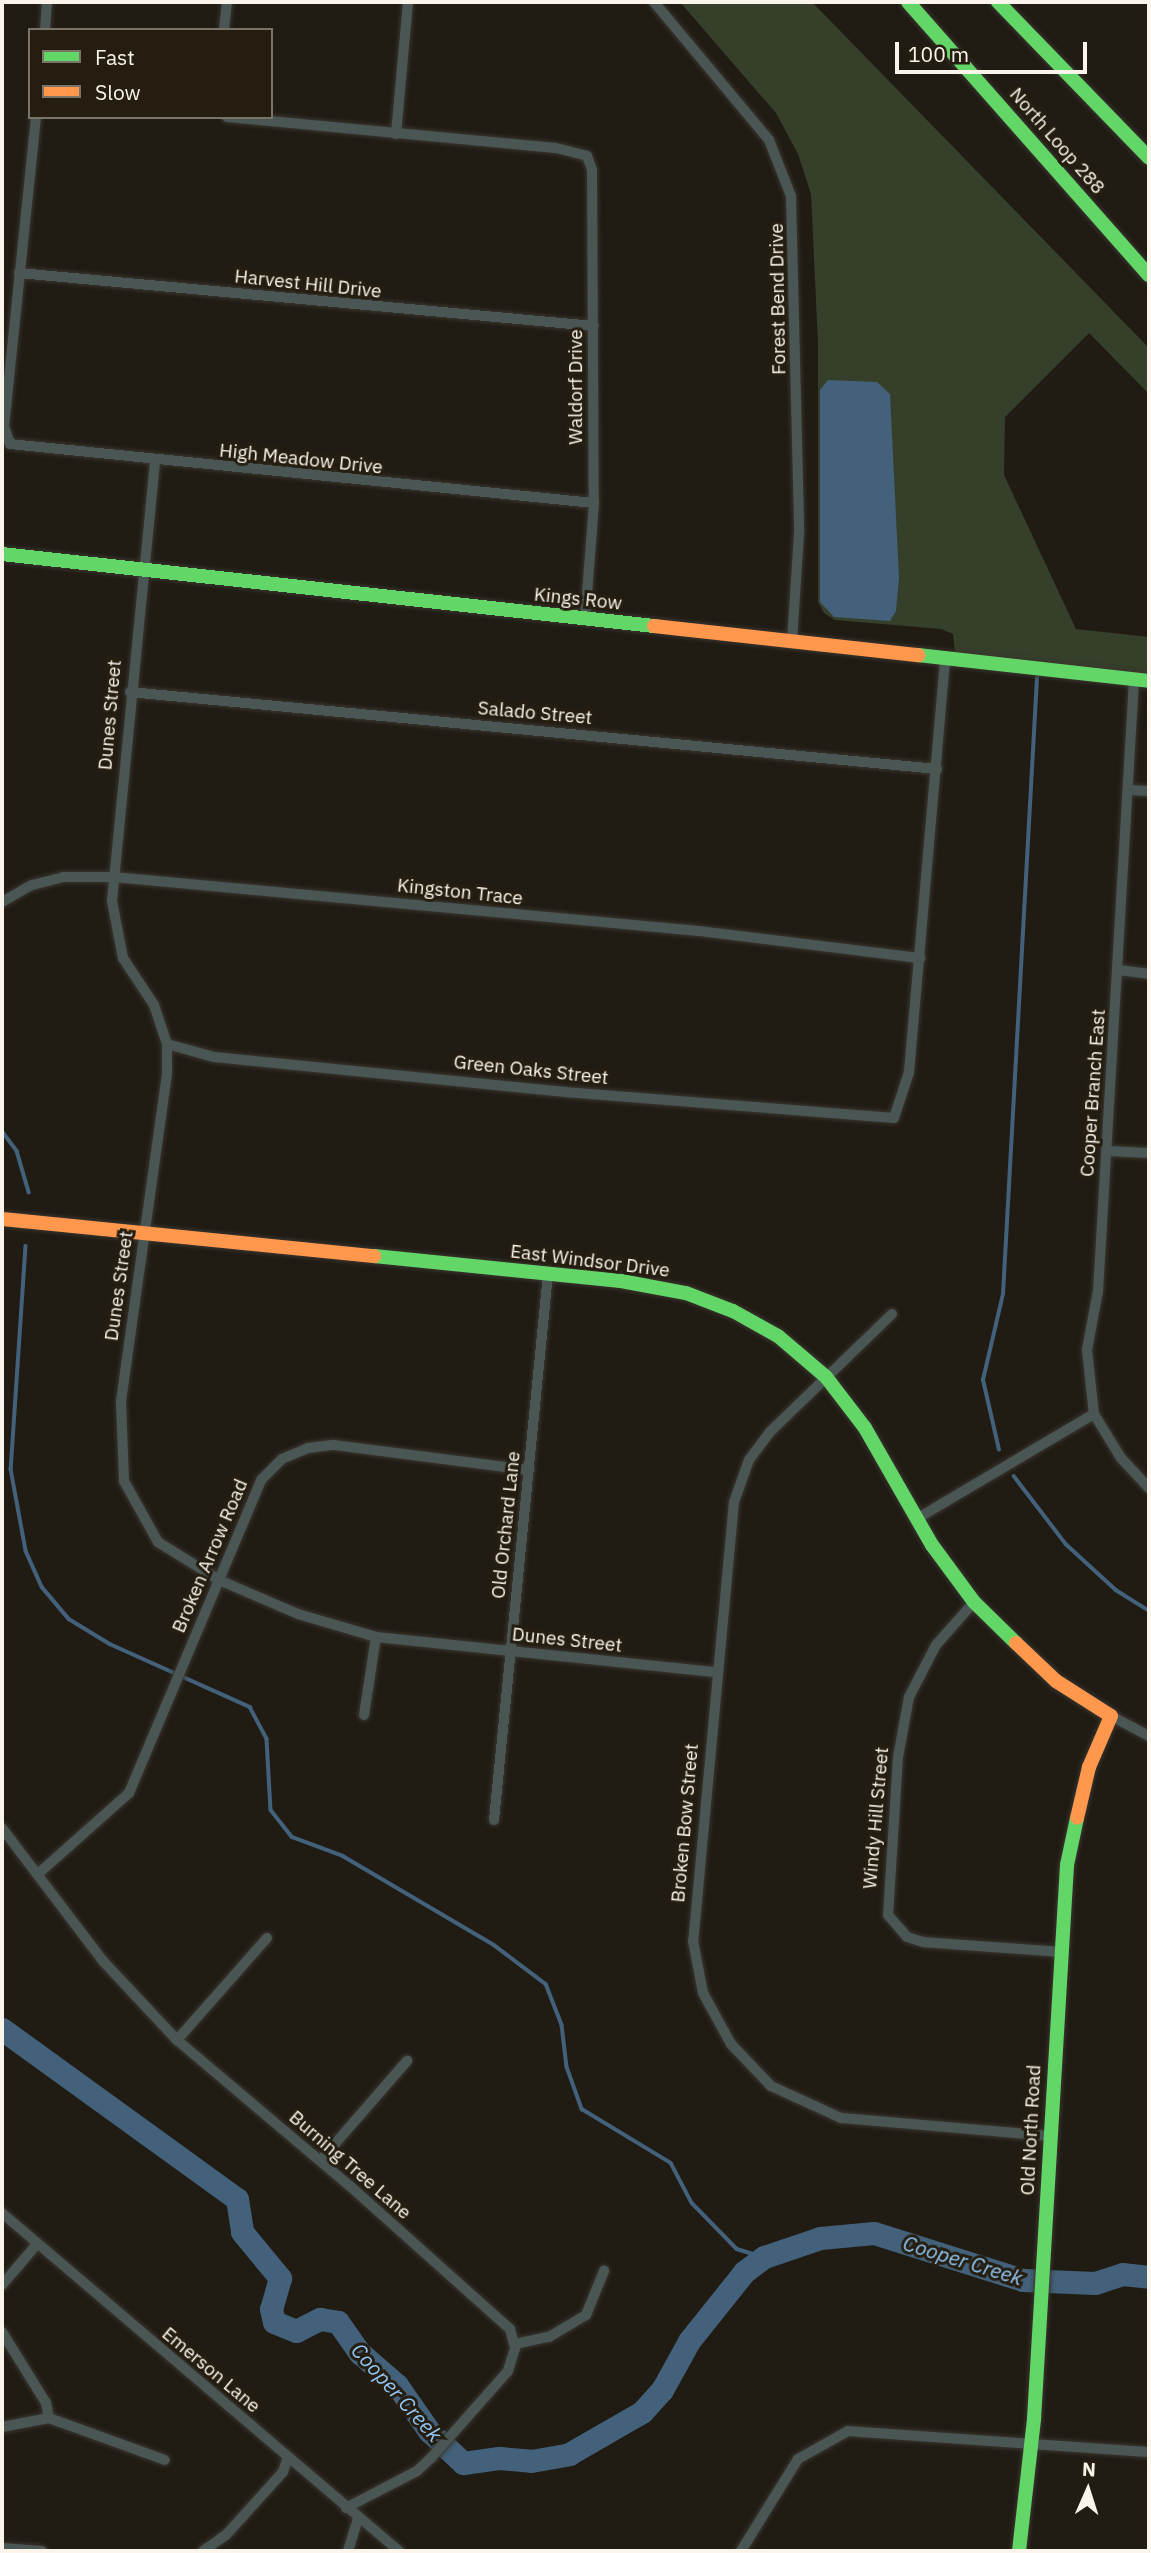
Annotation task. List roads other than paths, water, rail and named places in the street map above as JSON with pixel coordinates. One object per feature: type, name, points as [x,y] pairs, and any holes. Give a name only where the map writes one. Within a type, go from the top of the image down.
[{"type":"main road","name":"North Loop 288","points":[[908,2],[1149,275]]},
{"type":"main road","points":[[998,2],[1149,158]]},
{"type":"main road","name":"Kings Row","points":[[2,554],[143,572],[1142,681]]},
{"type":"main road","name":"East Windsor Drive","points":[[2,1219],[646,1284],[696,1296],[778,1336],[826,1377],[865,1428],[918,1518],[974,1602],[1056,1681],[1111,1716]]},
{"type":"main road","name":"Old North Road","points":[[1019,2551],[1032,2443],[1061,1952],[1074,1821],[1095,1749],[1111,1716]]},
{"type":"street","points":[[45,28],[47,2]]},
{"type":"street","points":[[224,28],[227,2]]},
{"type":"street","points":[[247,119],[396,134],[408,2]]},
{"type":"street","name":"Forest Bend Drive","points":[[654,2],[769,140],[791,196],[799,533],[792,641]]},
{"type":"street","points":[[19,273],[36,119]]},
{"type":"street","name":"Waldorf Drive","points":[[396,134],[556,148],[587,156],[592,170],[594,503],[585,619]]},
{"type":"street","name":"Harvest Hill Drive","points":[[19,273],[594,326]]},
{"type":"street","name":"High Meadow Drive","points":[[19,273],[5,440],[19,448],[594,503]]},
{"type":"street","name":"Dunes Street","points":[[155,461],[113,877],[114,926],[123,958],[154,1005],[167,1044],[154,1182],[144,1233],[121,1402],[124,1481],[158,1542],[219,1580],[298,1614],[376,1637],[716,1672]]},
{"type":"street","points":[[920,957],[946,660]]},
{"type":"street","name":"Cooper Branch East","points":[[1142,681],[1129,790],[1098,1291],[1087,1350],[1094,1414],[1121,1458],[1149,1488]]},
{"type":"street","name":"Salado Street","points":[[130,692],[937,769]]},
{"type":"street","points":[[1129,790],[1149,791]]},
{"type":"street","name":"Kingston Trace","points":[[2,902],[32,885],[62,877],[113,877],[699,931],[920,957]]},
{"type":"street","name":"Green Oaks Street","points":[[167,1044],[214,1057],[565,1093],[894,1118],[909,1072],[920,957]]},
{"type":"street","points":[[1118,970],[1149,974]]},
{"type":"street","points":[[1107,1151],[1149,1153]]},
{"type":"street","name":"Old Orchard Lane","points":[[495,1820],[548,1274]]},
{"type":"street","name":"Broken Bow Street","points":[[892,1314],[770,1432],[749,1460],[734,1502],[716,1672],[693,1941],[703,1993],[731,2043],[771,2086],[841,2118],[1051,2136]]},
{"type":"street","points":[[918,1518],[1094,1414]]},
{"type":"street","name":"Broken Arrow Road","points":[[39,1873],[129,1793],[261,1480],[282,1459],[308,1448],[334,1445],[529,1470]]},
{"type":"street","name":"Windy Hill Street","points":[[974,1602],[936,1645],[909,1697],[898,1757],[888,1915],[907,1937],[923,1942],[1061,1952]]},
{"type":"street","points":[[364,1715],[376,1637]]},
{"type":"street","name":"East Windsor Drive","points":[[1111,1716],[1149,1736]]},
{"type":"street","name":"Burning Tree Lane","points":[[2,1828],[39,1873],[103,1961],[177,2040],[502,2319],[515,2344]]},
{"type":"street","points":[[177,2040],[267,1938]]},
{"type":"street","points":[[320,2161],[407,2061]]},
{"type":"street","name":"Emerson Lane","points":[[2,2213],[358,2519],[399,2551]]},
{"type":"street","points":[[2,2285],[37,2244]]},
{"type":"street","points":[[346,2508],[417,2471],[504,2376],[515,2344],[549,2337],[586,2315],[604,2272]]},
{"type":"street","points":[[2,2332],[46,2403],[49,2418]]},
{"type":"street","points":[[2,2427],[49,2418],[165,2460]]},
{"type":"street","points":[[741,2551],[798,2459],[848,2431],[1149,2452]]},
{"type":"street","points":[[203,2551],[226,2535],[284,2472],[288,2457]]},
{"type":"street","points":[[348,2551],[358,2519]]},
{"type":"street","points":[[2,2548],[42,2551]]},
{"type":"water","points":[[828,380],[877,382],[890,394],[899,578],[896,611],[890,621],[834,617],[820,602],[820,390]]},
{"type":"waterway","points":[[999,1450],[983,1380],[1003,1294],[1037,678]]},
{"type":"waterway","points":[[2,1131],[17,1151],[29,1192]]},
{"type":"waterway","points":[[26,1246],[11,1469],[26,1551],[42,1587],[69,1619],[110,1644],[250,1707],[267,1739],[271,1810],[292,1837],[343,1856],[494,1945],[546,1984],[562,2025],[567,2067],[582,2109],[671,2163],[692,2203],[737,2249],[764,2257]]},
{"type":"waterway","points":[[1014,1476],[1066,1544],[1116,1590],[1149,1611]]},
{"type":"waterway","name":"Cooper Creek","points":[[2,2029],[237,2199],[242,2232],[280,2278],[271,2309],[274,2322],[296,2331],[320,2319],[338,2322],[360,2353],[397,2385],[429,2431],[463,2463],[499,2458],[531,2461],[569,2454],[642,2412],[662,2390],[689,2341],[744,2272],[764,2257],[820,2238],[874,2233],[1023,2280],[1095,2283],[1122,2274],[1149,2277]]}]
